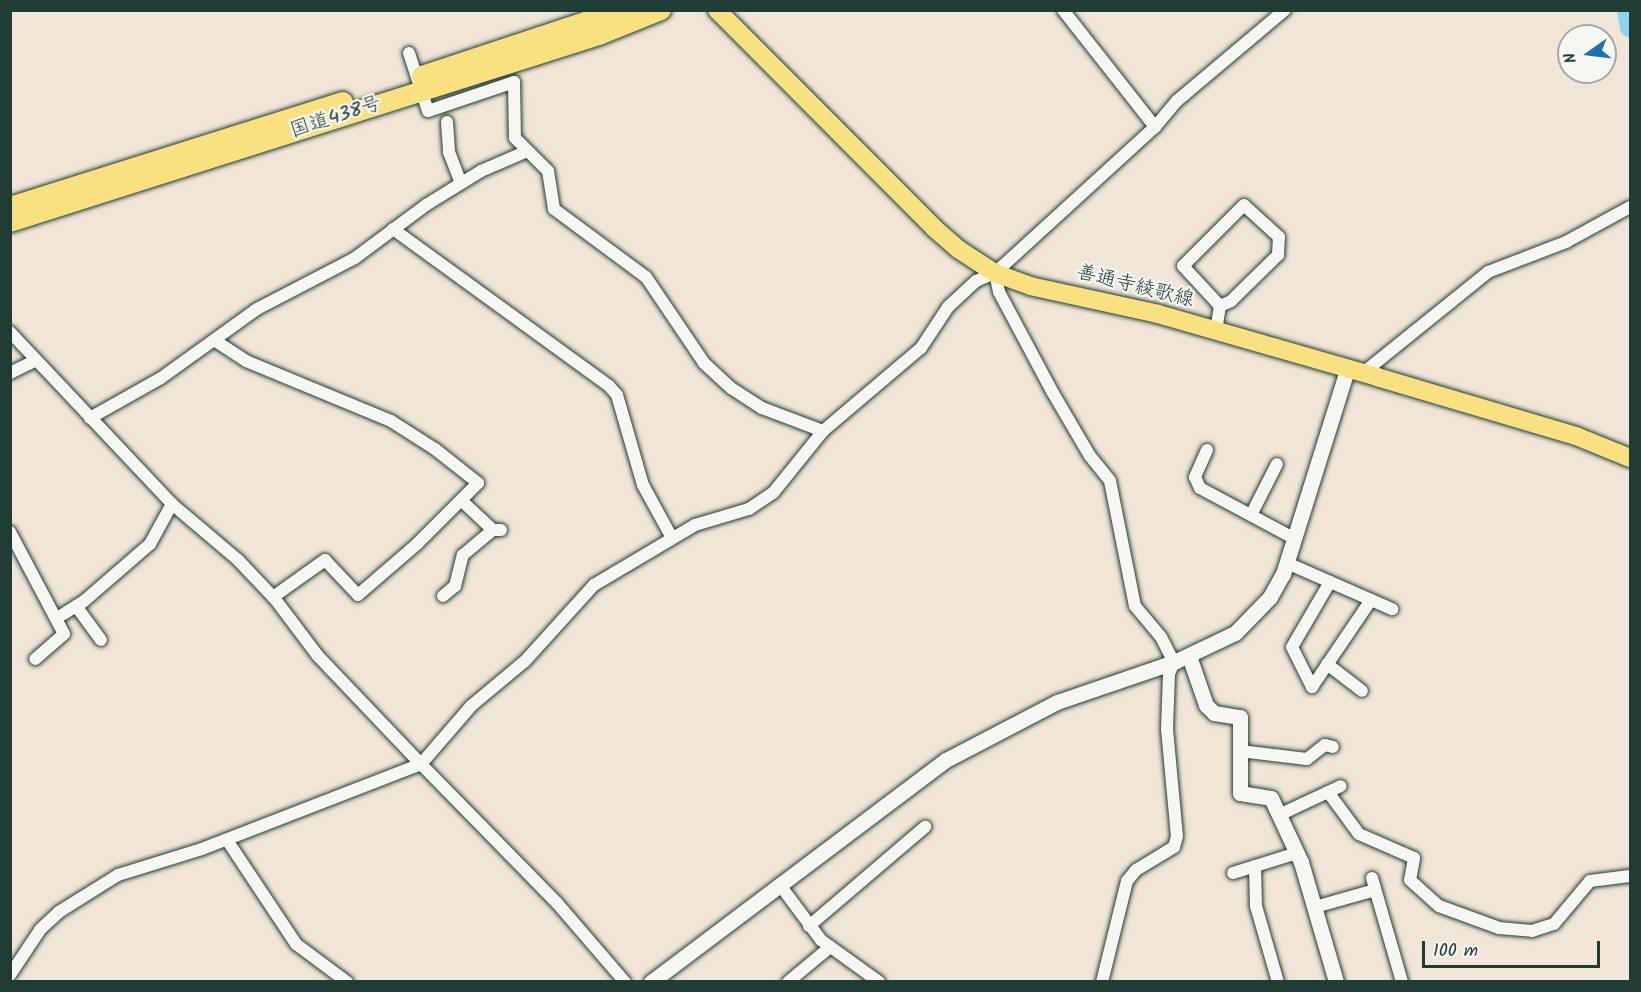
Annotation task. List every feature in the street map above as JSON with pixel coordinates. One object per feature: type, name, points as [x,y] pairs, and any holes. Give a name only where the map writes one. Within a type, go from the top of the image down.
[{"type":"highway","name":"国道438号","points":[[10,222],[419,85],[621,10]]},
{"type":"highway","name":"国道438号","points":[[10,207],[419,85],[599,35],[660,10]]},
{"type":"main road","name":"善通寺綾歌線","points":[[717,10],[934,228],[958,249],[995,273],[1030,286],[1216,331],[1576,436],[1630,458]]},
{"type":"street","points":[[1063,10],[1155,127]]},
{"type":"street","points":[[10,975],[40,930],[93,891],[138,867],[227,840],[421,764],[471,706],[525,660],[576,601],[615,570],[695,525],[760,504],[787,479],[823,431],[921,348],[948,307],[976,281],[995,273],[1155,127],[1178,100],[1285,10]]},
{"type":"street","points":[[409,53],[428,111],[514,82],[512,116],[515,138],[525,152],[548,171],[554,209],[646,278],[704,363],[731,388],[762,408],[823,431]]},
{"type":"street","points":[[447,122],[449,152],[461,183]]},
{"type":"street","points":[[90,418],[161,378],[257,309],[355,258],[461,183],[525,152]]},
{"type":"street","points":[[1245,205],[1279,237],[1278,255],[1231,301],[1220,306],[1183,266],[1245,205]]},
{"type":"street","points":[[651,981],[945,760],[1057,702],[1181,659],[1235,633],[1270,597],[1287,563],[1355,372],[1488,272],[1566,242],[1630,207]]},
{"type":"street","points":[[393,229],[609,386],[617,395],[643,485],[672,538]]},
{"type":"street","points":[[995,273],[999,292],[1053,393],[1090,456],[1110,481],[1135,606],[1181,659],[1206,705],[1214,713],[1240,717],[1240,793],[1271,798],[1297,853],[1336,981]]},
{"type":"street","points":[[1216,331],[1220,306]]},
{"type":"street","points":[[10,332],[172,504],[238,560],[273,597],[318,656],[530,874],[625,981]]},
{"type":"street","points":[[214,340],[246,361],[391,421],[435,448],[478,483],[358,595],[325,560],[273,597]]},
{"type":"street","points":[[10,373],[35,361]]},
{"type":"street","points":[[1207,450],[1195,477],[1200,488],[1295,539]]},
{"type":"street","points":[[1251,515],[1276,464]]},
{"type":"street","points":[[443,596],[455,586],[463,555],[497,530],[461,500]]},
{"type":"street","points":[[57,618],[76,606],[150,544],[172,504]]},
{"type":"street","points":[[10,532],[64,634],[35,659]]},
{"type":"street","points":[[1287,563],[1392,609]]},
{"type":"street","points":[[1330,582],[1292,646],[1312,687],[1371,600]]},
{"type":"street","points":[[76,606],[101,640]]},
{"type":"street","points":[[1101,981],[1107,971],[1108,948],[1127,881],[1136,870],[1174,847],[1177,836],[1167,729],[1169,674],[1181,659]]},
{"type":"street","points":[[1327,664],[1362,691]]},
{"type":"street","points":[[1240,751],[1306,759],[1325,745],[1333,747]]},
{"type":"street","points":[[1279,815],[1341,786]]},
{"type":"street","points":[[1328,792],[1359,834],[1414,858],[1410,880],[1454,918],[1506,934],[1532,931],[1554,924],[1590,881],[1607,883],[1630,876]]},
{"type":"street","points":[[809,926],[926,827]]},
{"type":"street","points":[[227,840],[296,944],[347,981]]},
{"type":"street","points":[[1233,873],[1297,853]]},
{"type":"street","points":[[1255,866],[1256,906],[1278,981]]},
{"type":"street","points":[[1315,907],[1374,884],[1402,981]]},
{"type":"street","points":[[780,885],[809,926],[830,947],[875,980]]},
{"type":"street","points":[[788,981],[830,947]]},
{"type":"waterway","points":[[1627,10],[1630,27]]}]
